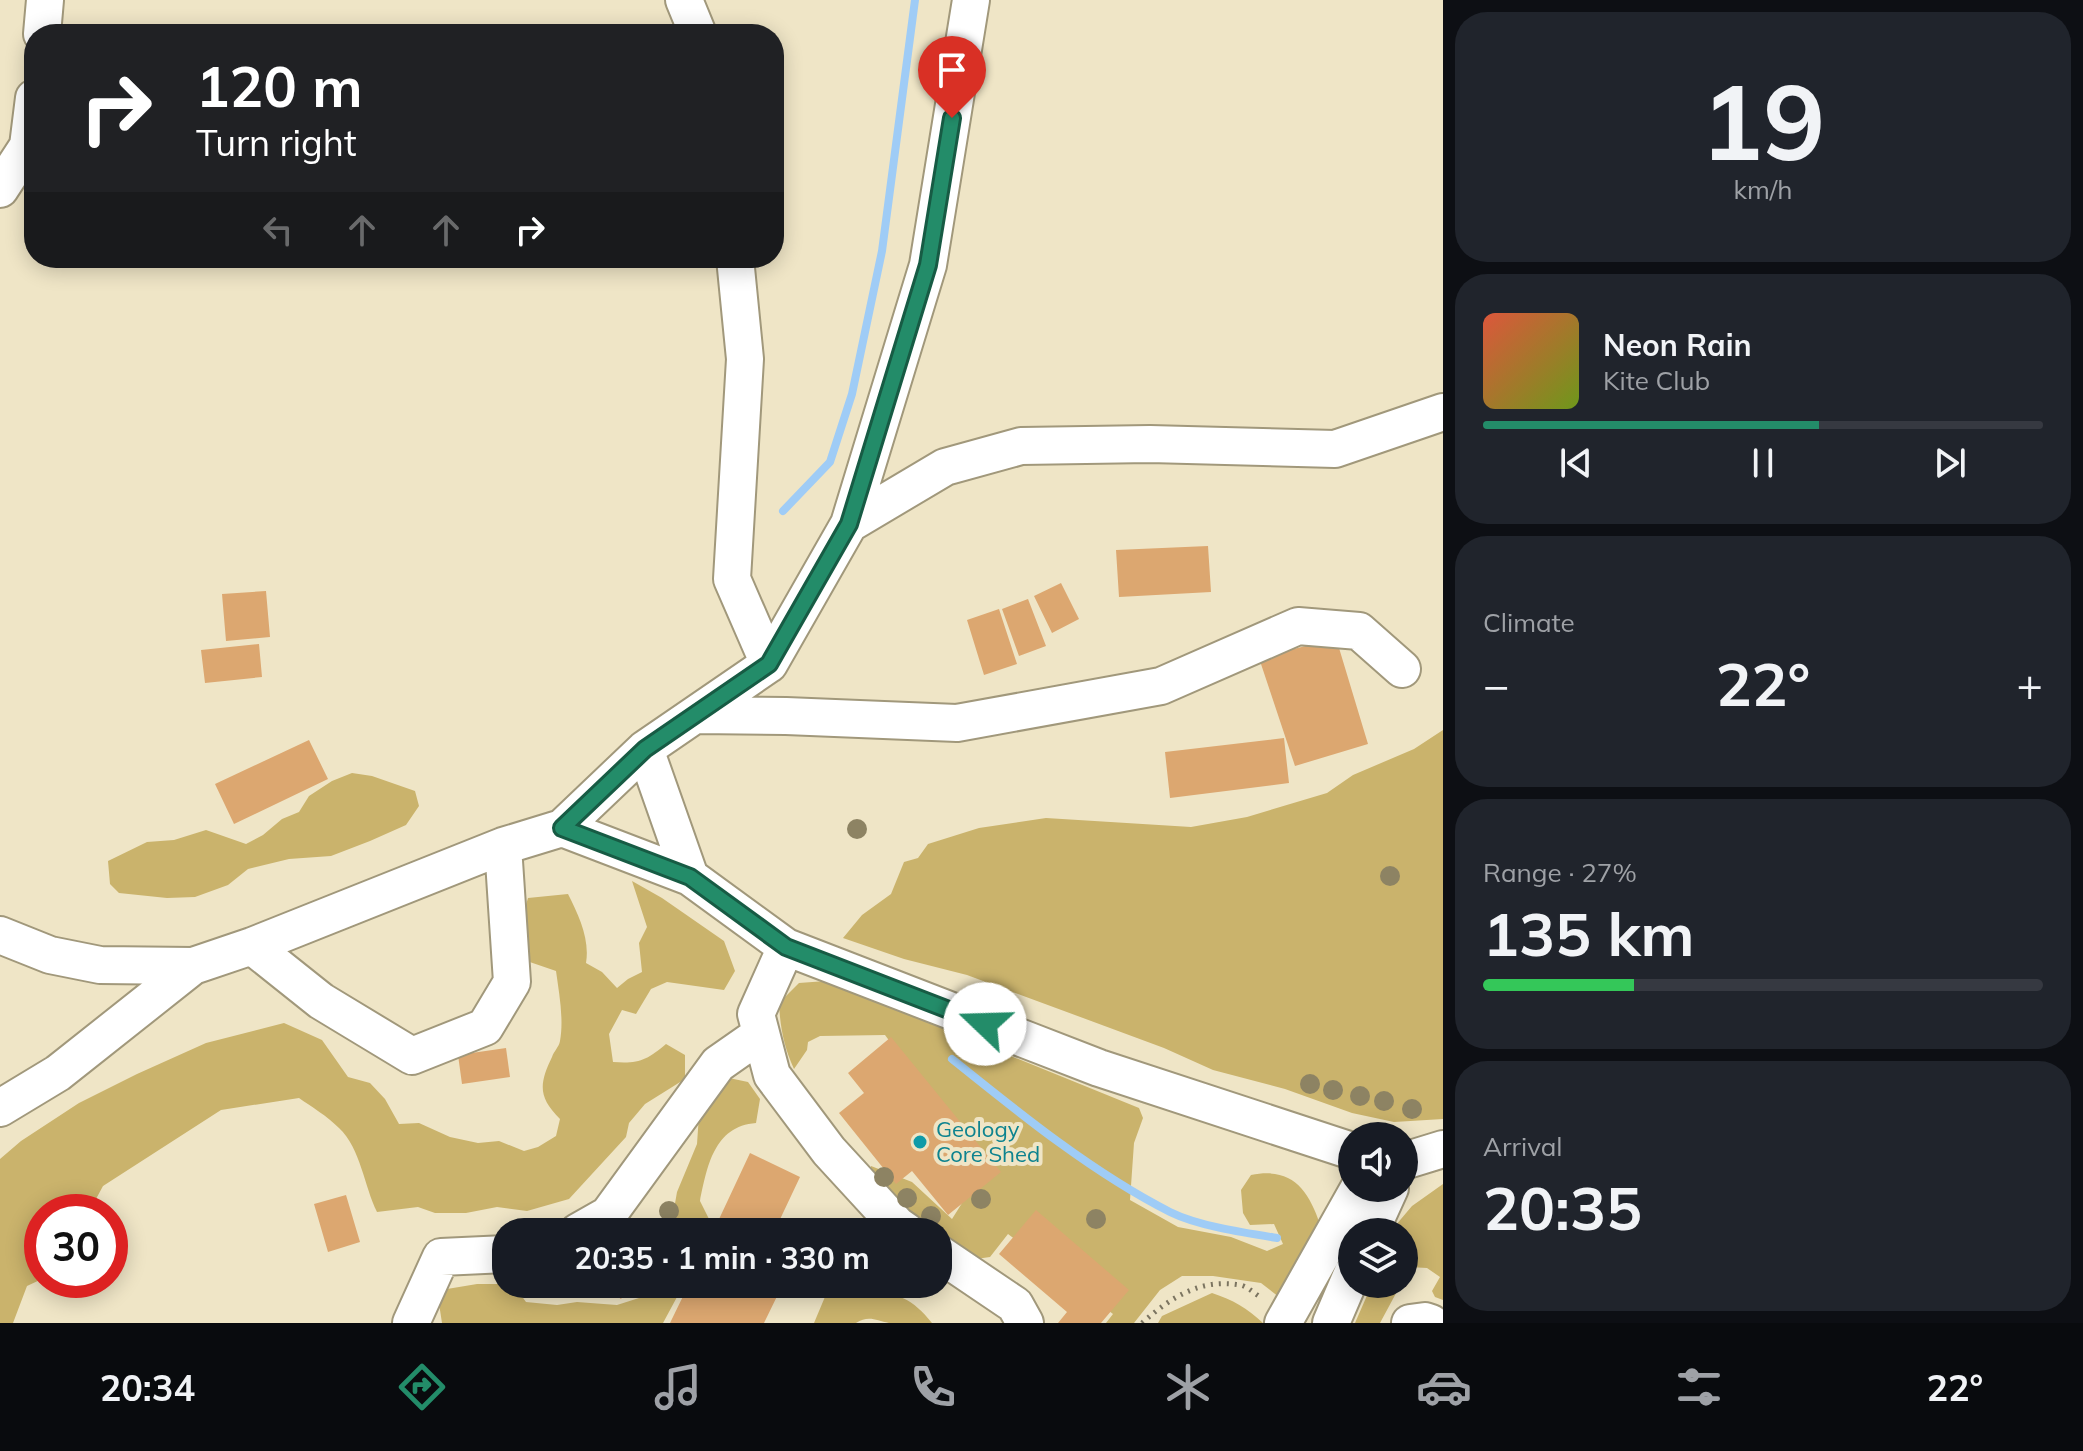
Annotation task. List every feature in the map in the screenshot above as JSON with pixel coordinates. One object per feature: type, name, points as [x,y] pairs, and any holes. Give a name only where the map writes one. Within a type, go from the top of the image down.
[{"type":"street","points":[[43,24],[45,0]]},
{"type":"street","points":[[684,0],[694,24]]},
{"type":"street","points":[[0,935],[50,955],[100,965],[193,966],[252,946],[503,846],[562,828],[645,749],[769,664],[849,524],[928,265],[971,0]]},
{"type":"street","points":[[0,189],[24,152]]},
{"type":"street","points":[[736,268],[745,359],[732,579],[769,664]]},
{"type":"street","points":[[849,524],[945,467],[1021,446],[1150,444],[1335,449],[1443,412]]},
{"type":"street","points":[[696,715],[957,723],[1161,686],[1298,626],[1359,631],[1402,669]]},
{"type":"street","points":[[645,749],[690,877]]},
{"type":"street","points":[[562,828],[690,877],[786,947],[1099,1068],[1338,1146]]},
{"type":"street","points":[[252,946],[321,1001],[412,1056],[470,1033],[485,1027],[512,982],[503,846]]},
{"type":"street","points":[[786,947],[756,1014],[772,1075],[829,1151],[891,1218]]},
{"type":"street","points":[[0,1108],[58,1073],[193,966]]},
{"type":"street","points":[[603,1218],[608,1215],[718,1064],[761,1034]]},
{"type":"street","points":[[0,1080],[58,1073]]},
{"type":"street","points":[[1418,1157],[1443,1149]]},
{"type":"street","points":[[1278,1314],[1350,1202]]},
{"type":"street","points":[[411,1323],[441,1257],[492,1255]]},
{"type":"street","points":[[952,1262],[1015,1305],[1025,1323]]},
{"type":"street","points":[[1331,1323],[1342,1298]]},
{"type":"street","points":[[1410,1323],[1431,1323]]},
{"type":"path","points":[[1142,1323],[1166,1301],[1198,1286],[1242,1285],[1278,1314]]},
{"type":"shaded area","points":[[1443,730],[1443,1119],[1394,1122],[1352,1113],[1285,1089],[1213,1070],[1164,1048],[967,975],[904,959],[843,938],[862,915],[891,894],[904,862],[918,858],[928,844],[979,828],[1046,818],[1191,827],[1247,817],[1327,793],[1353,775],[1414,749]]},
{"type":"shaded area","points":[[352,773],[372,776],[415,791],[419,806],[406,825],[331,856],[289,859],[248,869],[228,885],[195,897],[167,898],[119,893],[110,884],[108,861],[147,842],[174,840],[206,830],[246,844],[282,819],[299,812],[309,796]]},
{"type":"shaded area","points":[[632,881],[724,941],[735,971],[724,990],[667,982],[651,989],[636,1014],[622,1010],[609,1034],[613,1062],[642,1060],[666,1044],[685,1055],[685,1079],[645,1104],[629,1123],[626,1137],[569,1199],[527,1211],[497,1207],[466,1213],[435,1213],[418,1207],[377,1212],[357,1157],[346,1137],[330,1120],[299,1098],[221,1110],[103,1186],[99,1194],[24,1194],[24,1294],[13,1323],[0,1323],[0,1159],[21,1141],[79,1103],[206,1043],[284,1023],[322,1040],[348,1077],[370,1083],[385,1099],[399,1124],[419,1123],[450,1137],[478,1143],[499,1141],[524,1151],[538,1147],[556,1136],[560,1119],[544,1097],[543,1083],[560,1041],[560,997],[556,971],[521,959],[516,939],[528,898],[568,894],[585,936],[586,963],[602,972],[617,988],[642,972],[639,943],[647,927]]},
{"type":"shaded area","points":[[826,981],[1139,1108],[1143,1118],[1134,1143],[1130,1200],[1178,1227],[1231,1237],[1267,1251],[1283,1244],[1274,1224],[1250,1225],[1243,1213],[1241,1190],[1251,1175],[1265,1173],[1277,1174],[1296,1183],[1310,1200],[1320,1224],[1284,1301],[1261,1283],[1213,1276],[1182,1276],[1160,1290],[1134,1323],[1106,1323],[1113,1314],[1008,1234],[990,1257],[976,1259],[959,1250],[952,1244],[952,1219],[986,1165],[951,1124],[885,1035],[820,1036],[808,1042],[807,1050],[794,1069],[783,1037],[779,1003],[799,983]]},
{"type":"shaded area","points":[[729,1078],[748,1082],[760,1099],[756,1123],[731,1132],[715,1150],[700,1201],[708,1218],[672,1218],[677,1192],[697,1144],[699,1115]]},
{"type":"shaded area","points":[[871,1166],[912,1182],[951,1218],[909,1218],[870,1176]]},
{"type":"shaded area","points":[[1443,1184],[1443,1300],[1435,1297],[1432,1291],[1440,1277],[1427,1268],[1418,1268],[1418,1218],[1402,1218]]},
{"type":"shaded area","points":[[492,1284],[492,1298],[523,1298],[526,1302],[557,1305],[577,1302],[617,1305],[639,1298],[676,1298],[663,1323],[442,1323],[438,1297],[447,1289]]},
{"type":"shaded area","points":[[1212,1293],[1239,1305],[1263,1323],[1158,1323],[1162,1316]]},
{"type":"shaded area","points":[[824,1298],[902,1298],[918,1308],[932,1323],[889,1323],[868,1319],[856,1323],[814,1323]]},
{"type":"shaded area","points":[[1366,1298],[1393,1298],[1380,1323],[1355,1323]]},
{"type":"building","points":[[1208,546],[1211,592],[1119,597],[1116,550]]},
{"type":"building","points":[[1061,583],[1079,619],[1052,633],[1034,596]]},
{"type":"building","points":[[266,591],[270,637],[226,641],[222,594]]},
{"type":"building","points":[[1028,599],[1046,646],[1019,656],[1002,609]]},
{"type":"building","points":[[999,609],[1017,664],[984,675],[967,620]]},
{"type":"building","points":[[1336,638],[1368,744],[1295,766],[1259,658]]},
{"type":"building","points":[[259,644],[262,677],[205,683],[201,650]]},
{"type":"building","points":[[1284,738],[1289,783],[1170,798],[1165,752]]},
{"type":"building","points":[[309,740],[328,779],[234,824],[215,784]]},
{"type":"building","name":"Geology Core Shed","points":[[891,1037],[1001,1172],[948,1215],[912,1171],[896,1184],[839,1113],[864,1093],[848,1073]]},
{"type":"building","points":[[506,1048],[510,1077],[462,1084],[458,1055]]},
{"type":"building","points":[[750,1153],[800,1177],[781,1218],[720,1218]]},
{"type":"building","points":[[346,1195],[360,1242],[328,1252],[314,1204]]},
{"type":"building","points":[[1036,1210],[1129,1290],[1101,1323],[1058,1323],[1067,1312],[999,1254]]},
{"type":"building","points":[[682,1298],[776,1298],[764,1323],[670,1323]]},
{"type":"waterway","points":[[783,511],[830,462],[852,394],[882,251],[915,0]]},
{"type":"waterway","points":[[952,1059],[1057,1141],[1170,1212],[1222,1228],[1277,1238]]},
{"type":"place","name":"Geology Core Shed","points":[[920,1142]]},
{"type":"route","points":[[952,118],[928,265],[849,524],[769,664],[645,749],[562,828],[690,877],[786,947],[985,1024]]}]
